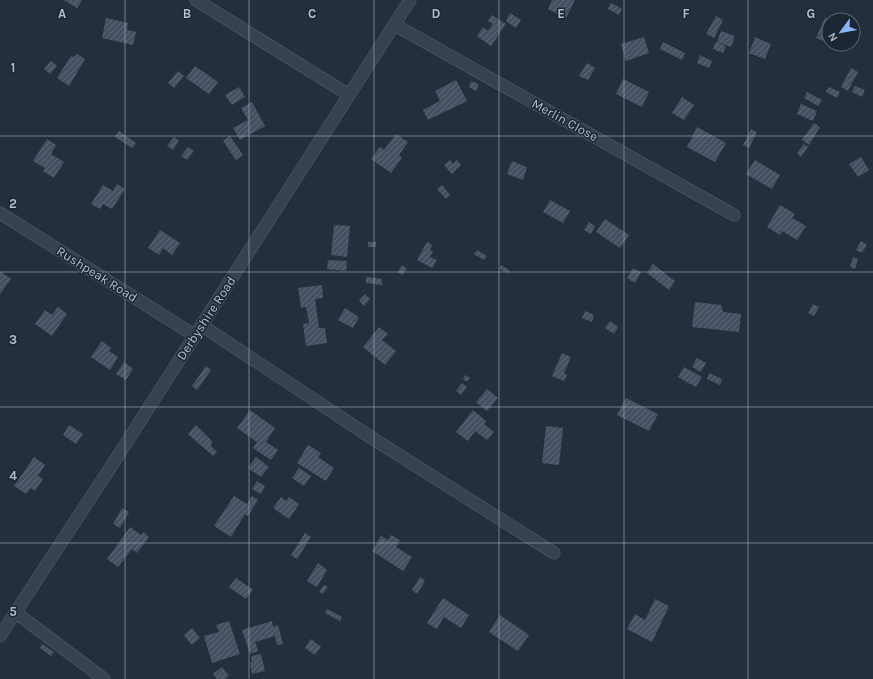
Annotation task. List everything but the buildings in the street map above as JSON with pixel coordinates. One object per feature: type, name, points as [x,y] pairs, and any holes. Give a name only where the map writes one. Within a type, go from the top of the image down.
[{"type":"street","points":[[196,0],[349,95]]},
{"type":"street","name":"Derbyshire Road","points":[[0,636],[112,465],[410,0]]},
{"type":"street","name":"Merlin Close","points":[[395,25],[734,215]]},
{"type":"street","name":"Rushpeak Road","points":[[0,213],[194,335]]},
{"type":"street","points":[[202,325],[375,440],[554,553]]},
{"type":"street","points":[[15,612],[104,679]]}]
